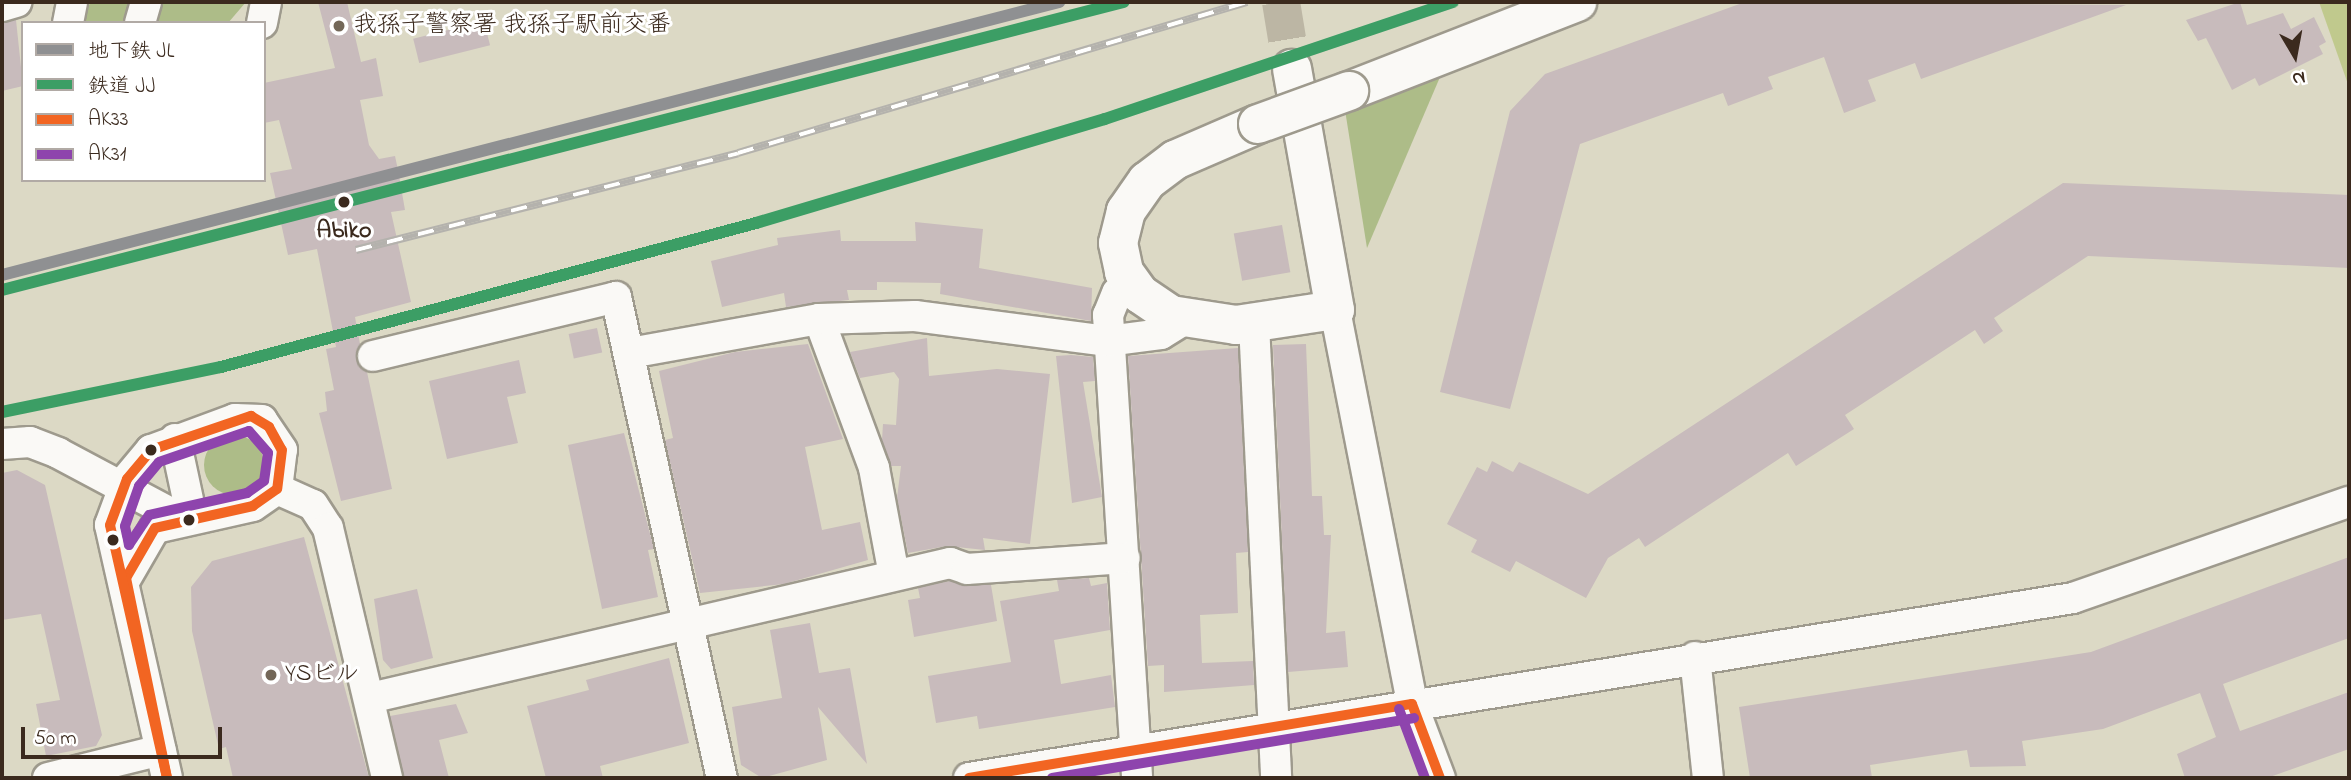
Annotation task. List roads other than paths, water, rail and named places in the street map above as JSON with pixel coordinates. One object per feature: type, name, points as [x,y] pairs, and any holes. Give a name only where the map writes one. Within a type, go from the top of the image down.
[{"type":"highway","points":[[1292,69],[1335,310],[1254,324],[1185,319],[1160,309],[1130,283],[1118,243],[1136,194],[1175,160],[1258,124],[1349,91],[1577,2]]},
{"type":"street","points":[[2,6],[16,2]]},
{"type":"street","points":[[141,21],[146,2]]},
{"type":"street","points":[[262,21],[266,2]]},
{"type":"street","points":[[1130,283],[1117,293],[1108,315],[1108,341],[1125,558],[1136,764]]},
{"type":"street","points":[[373,356],[616,296],[722,778]]},
{"type":"street","points":[[1335,310],[1412,704],[1440,778]]},
{"type":"street","points":[[630,354],[818,319],[915,316],[1108,341],[1161,334],[1185,319]]},
{"type":"street","points":[[818,319],[874,468],[894,575]]},
{"type":"street","points":[[1254,324],[1276,778]]},
{"type":"street","points":[[48,778],[164,764],[126,578],[109,535],[123,489],[142,458],[175,439],[235,419],[262,420],[282,450],[278,489],[253,506],[155,528],[126,578]]},
{"type":"street","points":[[175,439],[188,519]]},
{"type":"street","points":[[2,444],[30,442],[188,519]]},
{"type":"street","points":[[278,489],[323,516],[370,698],[387,778]]},
{"type":"street","points":[[969,778],[1136,764],[1274,725],[2109,590],[2349,502]]},
{"type":"street","points":[[370,698],[689,621],[950,563],[967,569],[1125,558]]},
{"type":"street","points":[[1695,657],[1708,778]]},
{"type":"tunnel","points":[[1281,2],[1292,69]]},
{"type":"railway","points":[[356,250],[738,153],[1247,2]]},
{"type":"metro line","name":"JL","points":[[2,275],[1059,2]]},
{"type":"rail line","name":"JJ","points":[[2,290],[1124,2]]},
{"type":"rail line","name":"JJ","points":[[2,412],[221,367],[756,223],[1105,119],[1453,2]]},
{"type":"place","name":"我孫子警察署 我孫子駅前交番","points":[[339,26]]},
{"type":"place","name":"Abiko","points":[[344,202]]},
{"type":"place","name":"YSビル","points":[[271,675]]}]
